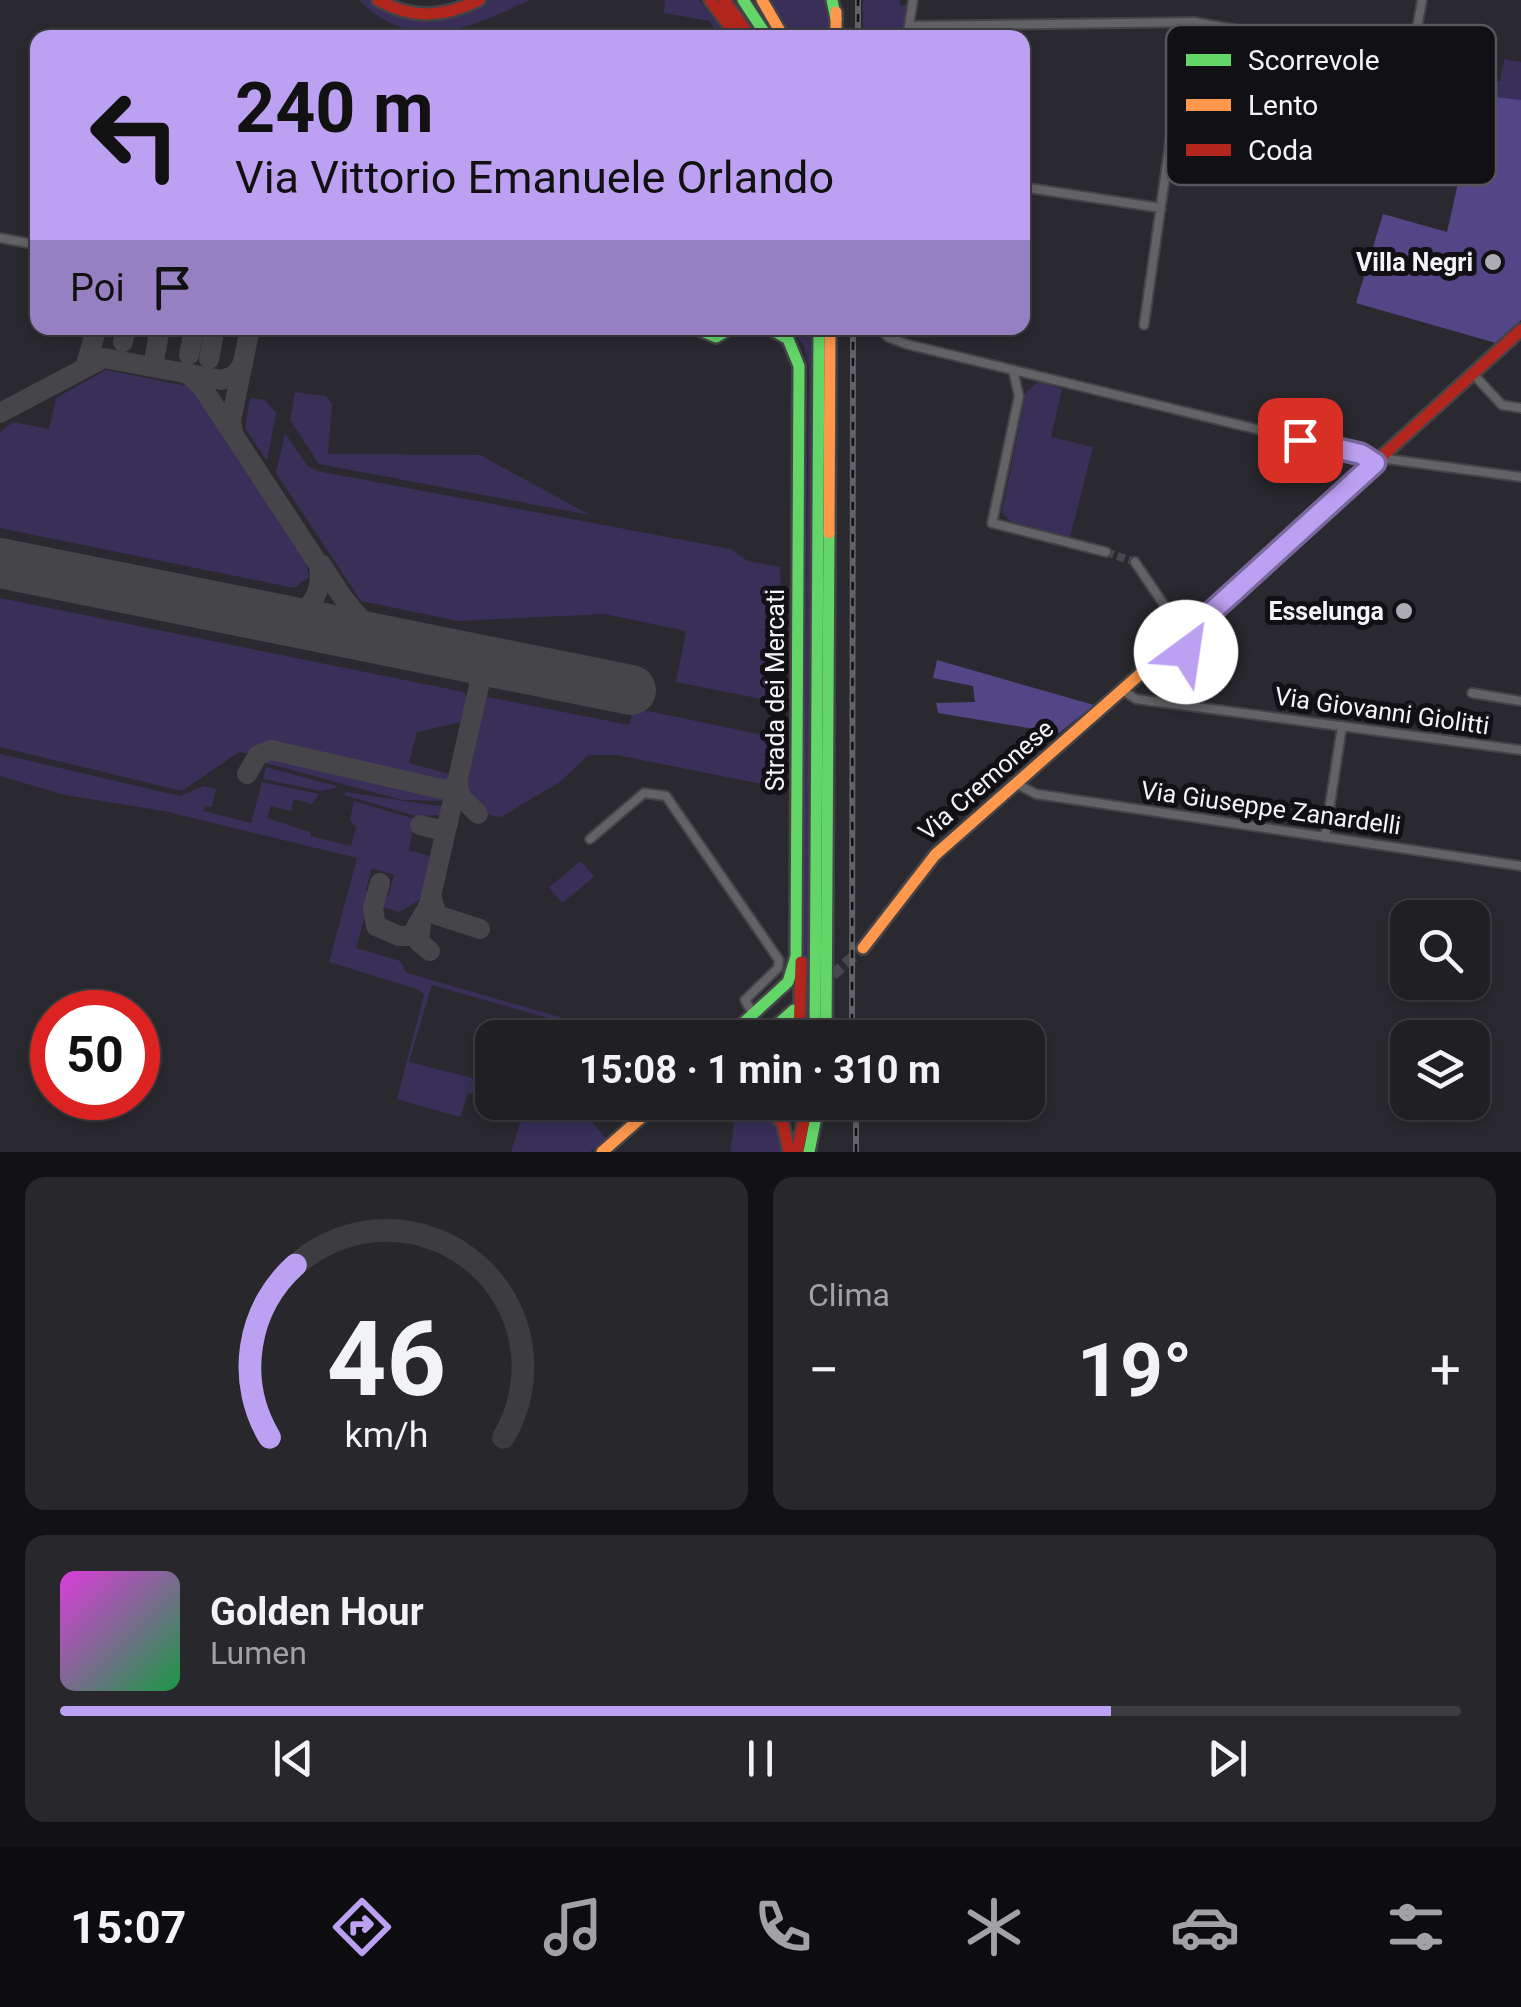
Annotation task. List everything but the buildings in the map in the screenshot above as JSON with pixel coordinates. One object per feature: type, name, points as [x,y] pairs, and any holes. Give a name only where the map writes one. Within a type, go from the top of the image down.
[{"type":"main road","points":[[378,0],[402,12],[435,16],[479,0]]},
{"type":"main road","points":[[710,0],[732,30]]},
{"type":"main road","points":[[724,0],[745,30]]},
{"type":"main road","points":[[743,0],[763,30]]},
{"type":"main road","points":[[762,0],[779,30]]},
{"type":"main road","points":[[834,0],[836,30]]},
{"type":"main road","points":[[1155,660],[1171,632],[1187,620],[1207,616],[1520,333]]},
{"type":"main road","name":"Strada dei Mercati","points":[[746,1020],[788,982],[796,956],[799,371],[791,344],[779,335]]},
{"type":"main road","name":"Strada dei Mercati","points":[[789,335],[796,342],[803,368],[798,1020]]},
{"type":"main road","points":[[815,1020],[819,335]]},
{"type":"main road","points":[[826,1020],[832,335]]},
{"type":"main road","points":[[1155,660],[1200,646],[1207,616]]},
{"type":"main road","points":[[1187,620],[1202,635]]},
{"type":"main road","points":[[1171,632],[1173,645],[1186,652]]},
{"type":"main road","name":"Via Cremonese","points":[[864,948],[926,864],[1155,660]]},
{"type":"main road","points":[[748,1020],[785,994],[795,995],[797,1006],[782,1020]]},
{"type":"main road","points":[[602,1152],[638,1120]]},
{"type":"main road","points":[[780,1120],[788,1152]]},
{"type":"main road","points":[[797,1152],[804,1120]]},
{"type":"main road","points":[[811,1152],[816,1120]]},
{"type":"street","points":[[908,30],[913,0]]},
{"type":"street","points":[[1418,25],[1422,0]]},
{"type":"street","points":[[909,26],[1187,22],[1204,25]]},
{"type":"street","points":[[1144,324],[1166,178]]},
{"type":"street","points":[[1030,188],[1162,208]]},
{"type":"street","points":[[0,238],[30,244]]},
{"type":"street","points":[[891,335],[906,344],[1378,461],[1521,477]]},
{"type":"street","points":[[1009,369],[1018,377],[1019,397],[992,523],[1106,552]]},
{"type":"street","points":[[1474,375],[1502,405],[1521,408]]},
{"type":"street","points":[[1019,397],[1028,381],[1044,377]]},
{"type":"street","points":[[1090,548],[1093,534]]},
{"type":"street","points":[[1136,562],[1170,615],[1171,632]]},
{"type":"street","points":[[1145,603],[1156,595]]},
{"type":"street","points":[[1170,615],[1187,620]]},
{"type":"street","name":"Via Giovanni Giolitti","points":[[1122,690],[1136,699],[1521,750]]},
{"type":"street","points":[[1472,693],[1521,700]]},
{"type":"street","points":[[1325,837],[1342,726]]},
{"type":"street","name":"Via Giuseppe Zanardelli","points":[[1018,784],[1036,794],[1521,866]]},
{"type":"street","points":[[590,839],[644,793],[666,796],[779,960],[777,970],[746,999],[753,1014]]},
{"type":"shaded area","points":[[359,0],[369,0],[393,16],[433,22],[490,0],[530,0],[448,30],[414,30],[380,17]]},
{"type":"shaded area","points":[[665,0],[699,0],[723,30],[715,30],[709,21],[664,13]]},
{"type":"shaded area","points":[[767,0],[828,0],[830,30],[785,30]]},
{"type":"shaded area","points":[[863,0],[900,0],[900,5],[907,6],[903,30],[863,30]]},
{"type":"shaded area","points":[[1504,59],[1521,62],[1521,100],[1496,97],[1496,81],[1500,81]]},
{"type":"shaded area","points":[[1496,97],[1521,100],[1521,320],[1496,343],[1356,303],[1383,214],[1447,232],[1458,185],[1496,185]]},
{"type":"shaded area","points":[[795,335],[811,335],[808,1020],[802,1020],[809,367],[804,346]]},
{"type":"shaded area","points":[[106,370],[192,387],[306,563],[309,577],[294,588],[0,528],[0,432],[13,422],[49,429],[56,398]]},
{"type":"shaded area","points":[[1038,382],[1062,389],[1051,437],[1093,447],[1070,537],[1011,522],[1002,512],[1026,392]]},
{"type":"shaded area","points":[[295,392],[326,396],[332,404],[328,454],[480,455],[590,515],[319,464],[290,420]]},
{"type":"shaded area","points":[[250,398],[265,400],[276,413],[267,461],[245,428]]},
{"type":"shaded area","points":[[285,433],[307,465],[317,471],[731,549],[748,561],[780,567],[783,655],[776,787],[617,755],[588,755],[560,782],[501,817],[478,808],[463,787],[483,696],[629,725],[634,708],[768,736],[776,702],[676,682],[686,631],[605,614],[458,621],[361,601],[276,473]]},
{"type":"shaded area","points":[[0,598],[464,692],[470,702],[466,721],[417,732],[409,763],[453,775],[451,785],[444,787],[260,747],[254,755],[239,752],[182,791],[0,747]]},
{"type":"shaded area","points":[[937,660],[1094,705],[1059,733],[938,713],[936,703],[975,702],[973,686],[933,678]]},
{"type":"shaded area","points":[[274,753],[449,793],[441,801],[402,800],[258,761]]},
{"type":"shaded area","points":[[0,754],[180,796],[204,786],[216,789],[212,807],[205,806],[204,811],[251,823],[262,782],[319,794],[312,804],[294,799],[291,811],[271,806],[267,818],[310,832],[310,836],[351,846],[356,828],[350,820],[354,801],[415,819],[409,850],[430,856],[421,899],[400,912],[379,906],[383,895],[388,896],[394,875],[372,868],[366,890],[372,892],[356,948],[400,961],[407,973],[570,1020],[555,1020],[432,985],[409,1062],[475,1079],[475,1094],[468,1093],[460,1117],[397,1099],[424,995],[420,990],[329,962],[357,858],[164,811],[65,795],[0,776]]},
{"type":"shaded area","points":[[266,767],[336,788],[321,791],[263,779]]},
{"type":"shaded area","points":[[346,792],[445,807],[444,815],[416,816],[344,795]]},
{"type":"shaded area","points":[[581,861],[594,877],[562,903],[549,887]]},
{"type":"shaded area","points":[[521,1120],[590,1120],[606,1138],[590,1152],[511,1152]]},
{"type":"shaded area","points":[[735,1120],[772,1120],[783,1152],[730,1152]]},
{"type":"taxiway","points":[[85,367],[95,335]]},
{"type":"taxiway","points":[[123,342],[124,335]]},
{"type":"taxiway","points":[[153,366],[159,335]]},
{"type":"taxiway","points":[[189,355],[193,335]]},
{"type":"taxiway","points":[[209,359],[214,335]]},
{"type":"taxiway","points":[[233,433],[231,421],[249,335]]},
{"type":"taxiway","points":[[0,413],[104,358],[222,380],[235,375],[243,364]]},
{"type":"taxiway","points":[[186,372],[202,387],[319,565],[318,587],[310,605],[294,615],[273,618]]},
{"type":"taxiway","points":[[321,564],[358,616],[380,632],[412,646]]},
{"type":"taxiway","points":[[380,883],[373,908],[376,926],[399,936],[411,936],[429,905],[479,686],[477,667],[462,656]]},
{"type":"taxiway","points":[[247,774],[258,755],[271,750],[450,791],[458,780]]},
{"type":"taxiway","points":[[457,782],[461,797],[478,814]]},
{"type":"taxiway","points":[[420,825],[440,830],[448,823]]},
{"type":"taxiway","points":[[431,895],[437,915],[480,929]]},
{"type":"taxiway","points":[[421,924],[419,942],[430,951]]},
{"type":"runway","points":[[0,563],[631,690]]},
{"type":"tunnel","points":[[1106,552],[1135,562]]},
{"type":"tunnel","points":[[796,1008],[863,948]]},
{"type":"railway","points":[[858,0],[858,30]]},
{"type":"railway","points":[[852,1020],[853,335]]},
{"type":"railway","points":[[856,1120],[856,1152]]},
{"type":"traffic: fast","points":[[743,0],[763,30]]},
{"type":"traffic: fast","points":[[832,0],[836,19]]},
{"type":"traffic: fast","points":[[711,335],[719,335]]},
{"type":"traffic: fast","points":[[747,1020],[788,982],[796,956],[799,366],[788,339],[781,335]]},
{"type":"traffic: fast","points":[[815,1020],[819,335]]},
{"type":"traffic: fast","points":[[826,1020],[829,533]]},
{"type":"traffic: fast","points":[[1186,620],[1197,625],[1202,636],[1197,647],[1186,652],[1175,647],[1170,636],[1175,625],[1186,620]]},
{"type":"traffic: fast","points":[[783,1020],[794,1010]]},
{"type":"traffic: fast","points":[[809,1152],[815,1120]]},
{"type":"traffic: slow","points":[[762,0],[779,30]]},
{"type":"traffic: slow","points":[[836,12],[836,30]]},
{"type":"traffic: slow","points":[[829,533],[830,335]]},
{"type":"traffic: slow","points":[[863,948],[935,855],[1155,661],[1171,635]]},
{"type":"traffic: slow","points":[[602,1152],[638,1120]]},
{"type":"traffic: jam","points":[[378,0],[404,11],[428,14],[479,0]]},
{"type":"traffic: jam","points":[[710,0],[732,30]]},
{"type":"traffic: jam","points":[[724,0],[745,30]]},
{"type":"traffic: jam","points":[[1189,620],[1207,615],[1521,330]]},
{"type":"traffic: jam","points":[[799,1020],[801,962]]},
{"type":"traffic: jam","points":[[780,1120],[789,1152]]},
{"type":"traffic: jam","points":[[797,1152],[804,1120]]},
{"type":"place","name":"Villa Negri","points":[[1493,262]]},
{"type":"place","name":"Esselunga","points":[[1404,611]]},
{"type":"route","points":[[1186,652],[1200,646],[1207,616],[1375,463],[1361,454],[1300,440]]}]
